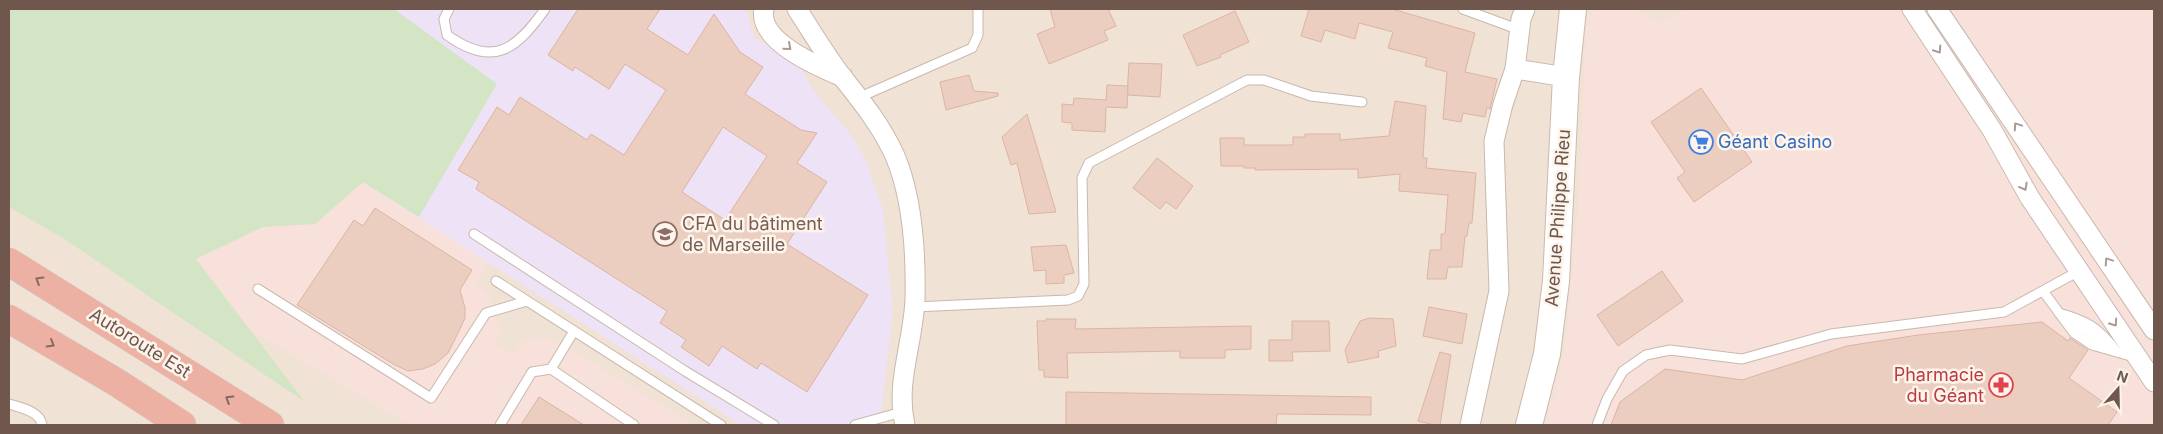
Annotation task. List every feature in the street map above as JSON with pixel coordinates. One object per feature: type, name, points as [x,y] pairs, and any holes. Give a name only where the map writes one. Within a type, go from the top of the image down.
[{"type":"highway","name":"Autoroute Est","points":[[9,262],[270,425]]},
{"type":"highway","points":[[9,319],[116,382],[182,425]]},
{"type":"street","points":[[764,9],[762,17],[765,27],[803,60],[843,77]]},
{"type":"street","points":[[796,9],[843,77],[860,96],[882,131],[895,157],[904,184],[912,239],[915,307],[904,365],[903,418]]},
{"type":"street","points":[[1470,425],[1499,291],[1494,141],[1503,104],[1516,69],[1520,30],[1525,9]]},
{"type":"street","name":"Avenue Philippe Rieu","points":[[1529,425],[1547,354],[1556,281],[1566,77],[1573,9]]},
{"type":"street","points":[[1912,9],[1992,130],[2030,198],[2154,382]]},
{"type":"street","points":[[1937,9],[2154,330]]},
{"type":"street","points":[[1516,69],[1566,77]]},
{"type":"lane","points":[[449,9],[444,19],[447,35],[465,48],[485,53],[508,47],[526,36],[545,9]]},
{"type":"lane","points":[[860,96],[972,48],[978,35],[978,9]]},
{"type":"lane","points":[[1463,9],[1520,30]]},
{"type":"lane","points":[[915,307],[1068,300],[1078,296],[1084,284],[1082,178],[1089,163],[1247,80],[1264,80],[1311,96],[1362,102]]},
{"type":"lane","points":[[474,234],[685,371],[774,425]]},
{"type":"lane","points":[[1597,425],[1607,398],[1623,371],[1646,355],[1670,350],[1742,359],[1831,334],[2004,312],[2079,271]]},
{"type":"lane","points":[[496,281],[717,424]]},
{"type":"lane","points":[[258,289],[431,398],[486,313],[527,301]]},
{"type":"lane","points":[[2044,291],[2059,313],[2117,352],[2139,359]]},
{"type":"lane","points":[[551,369],[574,331]]},
{"type":"lane","points":[[500,425],[532,372],[551,369],[634,425]]},
{"type":"lane","points":[[9,404],[34,413],[42,421],[42,425]]},
{"type":"lane","points":[[855,425],[903,418]]},
{"type":"shaded area","points":[[9,9],[2154,9],[2154,425],[9,425]]},
{"type":"shaded area","name":"CFA du bâtiment de Marseille","points":[[283,9],[741,9],[748,13],[750,26],[756,39],[800,66],[814,91],[855,140],[868,166],[883,210],[893,310],[882,408],[887,425],[741,425],[172,59]]},
{"type":"shaded area","points":[[1596,9],[1639,9],[1659,23],[1686,9],[2154,9],[2154,425],[1546,425],[1566,344],[1578,203],[1587,17]]},
{"type":"shaded area","points":[[363,182],[489,263],[475,282],[489,294],[500,333],[496,343],[513,354],[524,342],[541,337],[557,341],[695,425],[411,425],[247,328],[196,259],[263,227],[315,224]]},
{"type":"green space","points":[[9,9],[394,9],[497,84],[419,217],[363,182],[315,224],[263,227],[196,259],[305,402],[63,238],[9,207]]},
{"type":"building","points":[[578,9],[660,9],[647,29],[688,55],[714,14],[740,52],[763,67],[745,94],[801,130],[817,133],[797,163],[827,182],[787,244],[868,295],[807,392],[761,363],[757,369],[722,346],[709,366],[681,347],[686,340],[660,323],[667,311],[476,189],[479,182],[458,170],[497,107],[509,115],[520,97],[587,140],[591,134],[624,155],[666,90],[625,64],[609,89],[575,67],[573,71],[548,55]],"holes":[[[723,127],[767,156],[725,220],[682,192]]]},
{"type":"building","points":[[1050,9],[1108,9],[1116,26],[1104,31],[1108,40],[1049,64],[1037,34],[1055,27]]},
{"type":"building","points":[[1309,9],[1392,9],[1475,33],[1465,72],[1497,79],[1490,109],[1487,107],[1485,117],[1463,113],[1461,122],[1443,119],[1447,72],[1425,66],[1427,58],[1388,48],[1393,32],[1359,23],[1355,39],[1325,30],[1321,42],[1301,36]]},
{"type":"building","points":[[1235,11],[1249,42],[1220,55],[1221,57],[1197,66],[1183,35]]},
{"type":"building","points":[[1129,63],[1162,64],[1160,97],[1127,95]]},
{"type":"building","points":[[969,75],[974,91],[998,93],[998,96],[946,110],[940,82]]},
{"type":"building","points":[[1107,85],[1128,86],[1127,108],[1106,107],[1105,132],[1072,130],[1072,123],[1062,122],[1062,104],[1073,105],[1074,98],[1106,100]]},
{"type":"building","name":"Géant Casino","points":[[1701,88],[1752,162],[1694,202],[1677,178],[1685,172],[1651,122]]},
{"type":"building","points":[[1395,101],[1426,106],[1423,158],[1427,158],[1426,168],[1476,173],[1472,223],[1469,223],[1467,236],[1465,236],[1462,267],[1448,267],[1446,279],[1427,279],[1430,250],[1441,250],[1441,234],[1445,234],[1448,195],[1399,191],[1400,174],[1358,178],[1358,169],[1255,170],[1255,168],[1244,168],[1244,166],[1221,166],[1220,138],[1244,138],[1244,145],[1293,145],[1293,137],[1305,137],[1305,134],[1340,134],[1340,140],[1389,136]]},
{"type":"building","points":[[1027,114],[1056,212],[1029,214],[1017,163],[1011,165],[1002,137]]},
{"type":"building","points":[[1157,158],[1193,186],[1176,209],[1166,202],[1160,209],[1133,188]]},
{"type":"building","points":[[375,208],[472,270],[460,290],[465,308],[465,318],[459,331],[448,353],[435,364],[423,369],[408,371],[393,364],[297,305],[354,220],[363,226]]},
{"type":"building","points":[[1066,245],[1074,273],[1064,275],[1064,283],[1046,284],[1046,270],[1034,271],[1031,247]]},
{"type":"building","points":[[1662,271],[1683,301],[1618,346],[1597,315]]},
{"type":"building","points":[[1429,307],[1467,314],[1462,344],[1423,336]]},
{"type":"building","points":[[1369,318],[1393,319],[1396,346],[1378,351],[1379,357],[1348,363],[1345,350],[1360,321]]},
{"type":"building","points":[[1046,319],[1076,319],[1075,329],[1251,326],[1251,349],[1225,350],[1225,358],[1180,358],[1180,351],[1067,353],[1068,378],[1044,377],[1044,370],[1039,370],[1037,321],[1046,321]]},
{"type":"building","points":[[1292,321],[1329,321],[1330,351],[1292,352],[1293,361],[1269,361],[1269,340],[1292,340]]},
{"type":"building","points":[[2042,322],[2068,341],[2070,338],[2088,350],[2069,378],[2117,412],[2108,425],[1611,425],[1620,402],[1665,369],[1742,380],[1847,346],[1918,335]]},
{"type":"building","points":[[1440,352],[1451,355],[1440,425],[1434,425],[1418,421]]},
{"type":"building","points":[[1066,392],[1371,397],[1371,415],[1277,414],[1276,425],[1066,425]]},
{"type":"building","points":[[539,397],[584,425],[521,425]]},
{"type":"place","name":"Géant Casino","points":[[1701,142]]},
{"type":"place","name":"CFA du bâtiment de Marseille","points":[[665,234]]},
{"type":"place","name":"Pharmacie du Géant","points":[[2001,385]]}]
